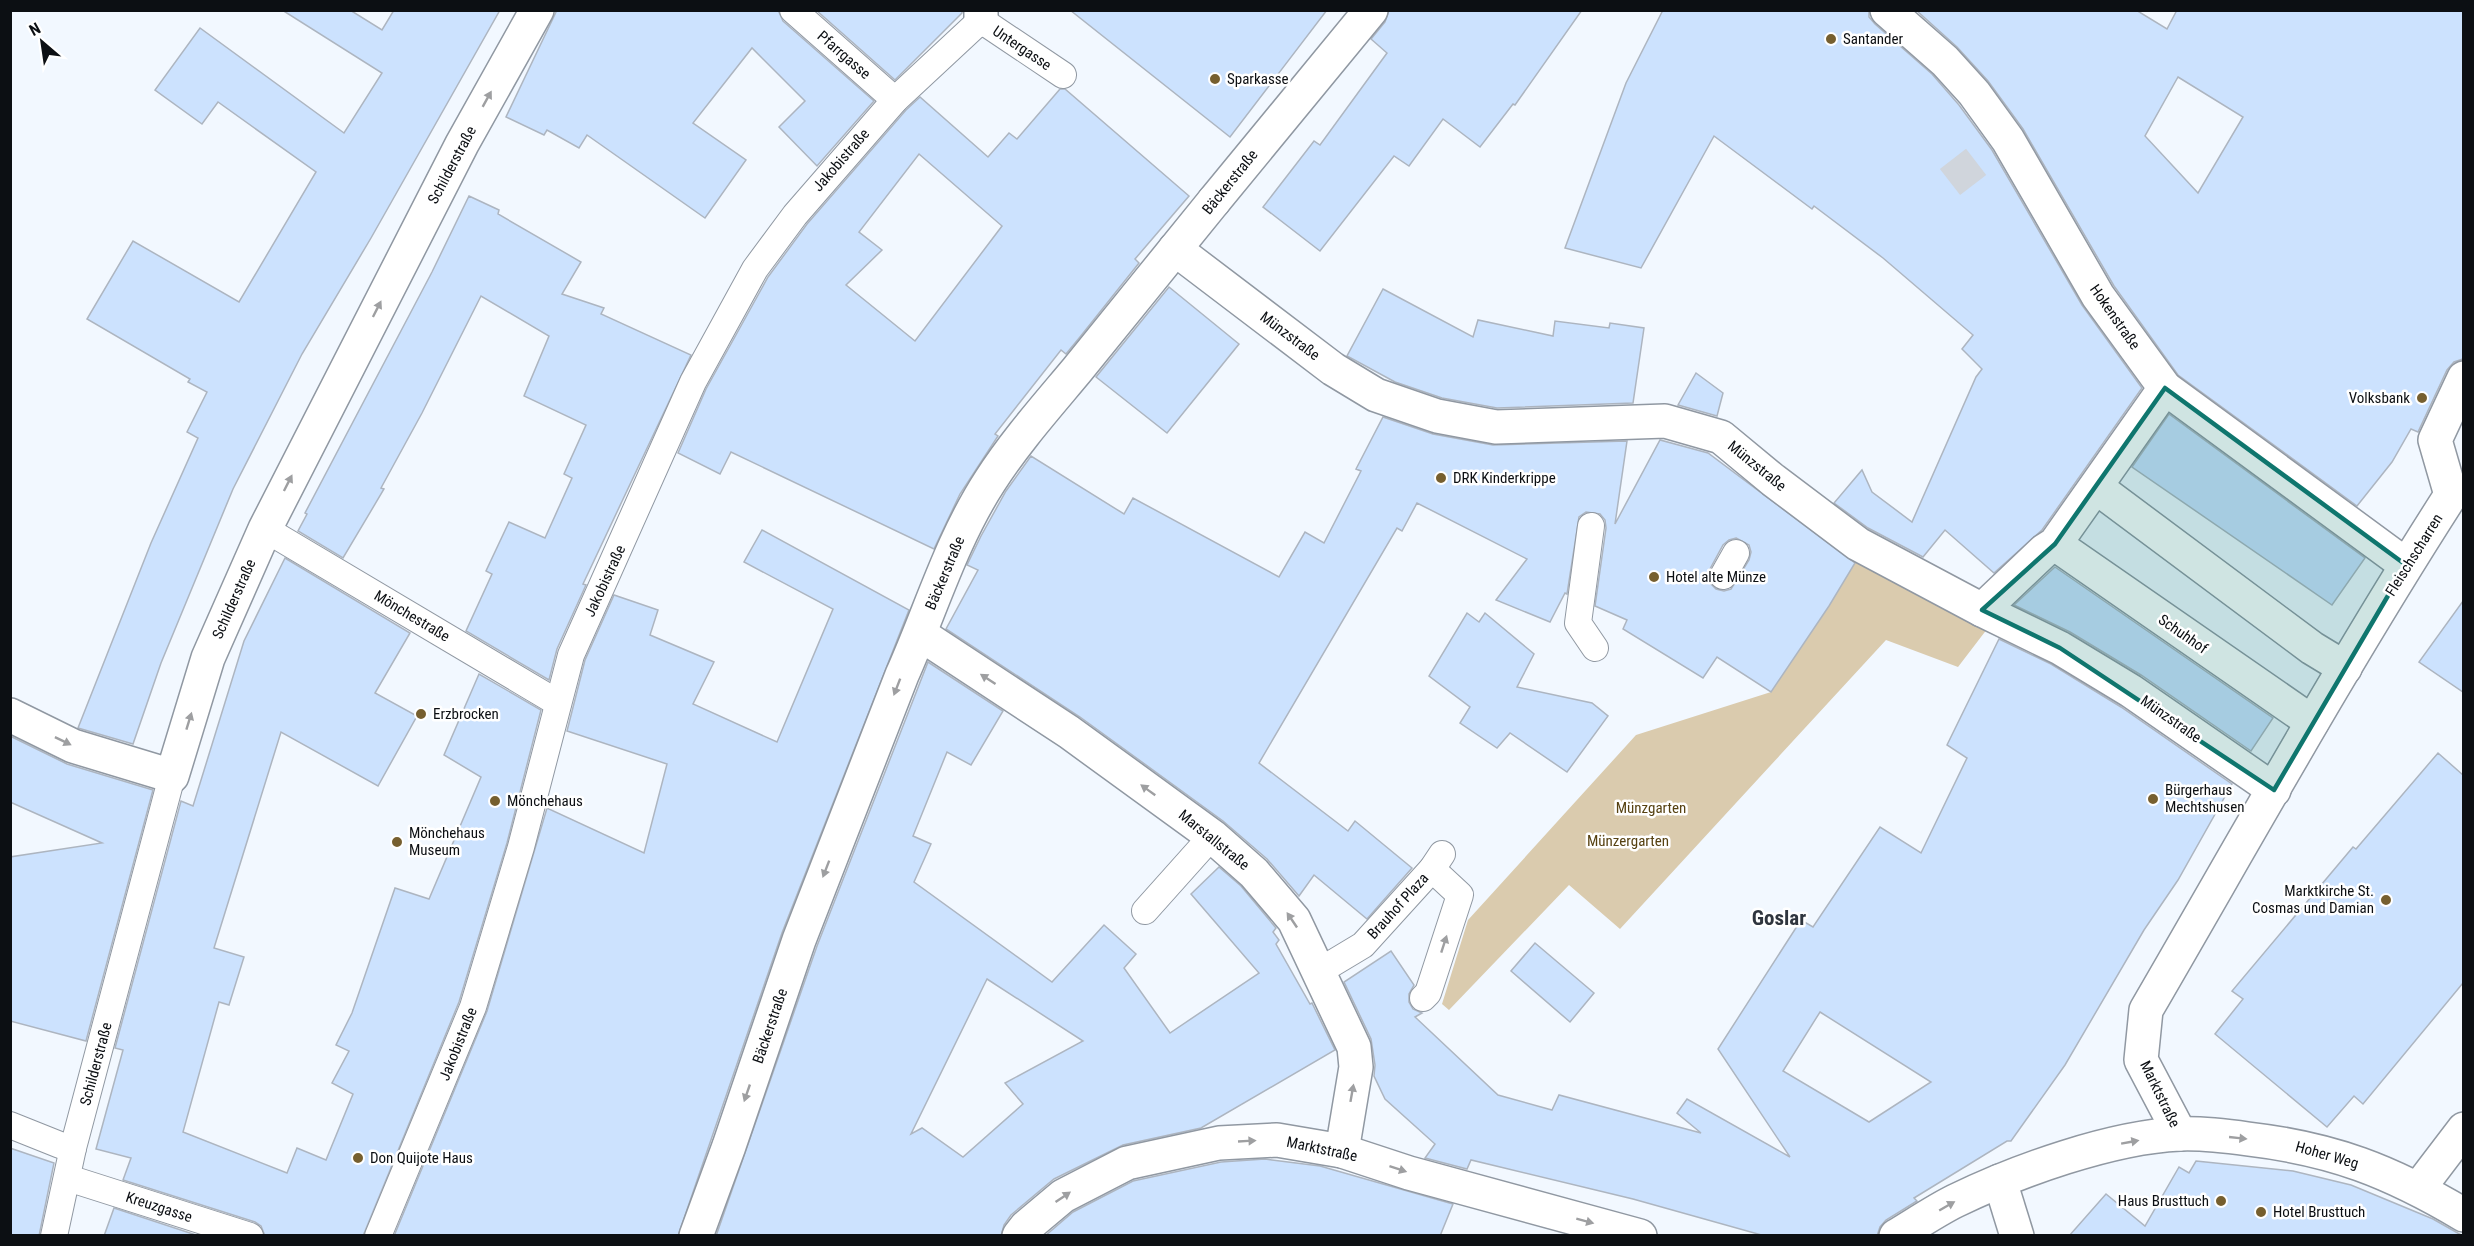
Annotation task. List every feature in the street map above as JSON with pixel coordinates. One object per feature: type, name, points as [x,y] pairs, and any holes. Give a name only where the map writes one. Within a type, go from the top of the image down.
[{"type":"street","name":"Schilderstraße","points":[[172,777],[208,658],[266,529],[462,144],[537,10]]},
{"type":"street","name":"Bäckerstraße","points":[[696,1236],[799,940],[920,634],[933,595],[990,481],[1027,431],[1371,10]]},
{"type":"street","name":"Hokenstraße","points":[[1887,10],[1945,61],[1974,93],[1996,147],[2098,296],[2165,388],[2406,565]]},
{"type":"street","name":"Münzstraße","points":[[1175,249],[1333,369],[1376,395],[1437,416],[1496,427],[1594,432],[1665,421],[1721,437],[1770,488],[1858,544],[2091,666],[2274,790]]},
{"type":"street","name":"Fleischscharren","points":[[2312,722],[2406,565],[2457,495],[2435,440],[2463,378]]},
{"type":"street","points":[[1982,610],[2044,551],[2055,544],[2165,388]]},
{"type":"street","points":[[2096,487],[2312,648],[2345,668]]},
{"type":"street","name":"Schuhhof","points":[[2055,544],[2312,722]]},
{"type":"street","name":"Marstallstraße","points":[[920,634],[1069,732],[1212,836],[1254,873],[1294,920],[1318,972],[1361,1042],[1342,1151]]},
{"type":"street","points":[[10,715],[73,746],[172,777]]},
{"type":"street","name":"Marktstraße","points":[[1896,1236],[1953,1202],[2000,1180],[2095,1149],[2180,1134],[2141,1060],[2146,1010],[2312,722]]},
{"type":"street","points":[[2419,1188],[2463,1129]]},
{"type":"street","name":"Hoher Weg","points":[[2180,1134],[2294,1144],[2353,1160],[2419,1188],[2463,1215]]},
{"type":"street","name":"Marktstraße","points":[[1019,1236],[1026,1227],[1063,1196],[1127,1163],[1219,1143],[1277,1140],[1342,1151],[1409,1173],[1640,1236]]},
{"type":"street","points":[[2000,1180],[2017,1236]]},
{"type":"lane","name":"Pfarrgasse","points":[[793,10],[895,100]]},
{"type":"lane","name":"Jakobistraße","points":[[378,1236],[474,1007],[521,847],[571,655],[693,382],[755,269],[795,215],[895,100],[981,15]]},
{"type":"lane","name":"Untergasse","points":[[981,15],[1063,75]]},
{"type":"lane","points":[[1591,526],[1578,623],[1595,648]]},
{"type":"lane","name":"Mönchestraße","points":[[266,529],[558,703]]},
{"type":"lane","points":[[1723,576],[1736,553]]},
{"type":"lane","name":"Schilderstraße","points":[[54,1236],[73,1148],[172,777]]},
{"type":"lane","points":[[1145,911],[1212,836]]},
{"type":"lane","name":"Brauhof Plaza","points":[[1318,972],[1363,945],[1437,861],[1460,895],[1428,993],[1423,998]]},
{"type":"lane","points":[[10,1125],[73,1148]]},
{"type":"lane","name":"Kreuzgasse","points":[[68,1178],[250,1236]]},
{"type":"highlighted area","points":[[2165,388],[2406,565],[2274,790],[2060,648],[1982,610],[2055,544]]},
{"type":"green space","name":"Münzgarten","points":[[1856,561],[1994,620],[1958,667],[1886,640],[1620,929],[1569,885],[1449,1010],[1442,1004],[1468,920],[1636,735],[1771,692],[1829,606]]},
{"type":"building","points":[[282,10],[350,10],[382,30],[394,10],[500,10],[371,238],[302,354],[233,489],[161,663],[133,744],[78,728],[151,543],[198,438],[187,432],[207,392],[188,382],[190,379],[87,319],[133,241],[239,302],[316,172],[218,102],[202,124],[155,90],[200,28],[344,133],[382,73]]},
{"type":"building","points":[[557,10],[778,10],[783,21],[874,101],[817,166],[779,127],[805,101],[752,48],[693,123],[746,160],[705,218],[587,135],[579,148],[547,130],[544,135],[506,117]]},
{"type":"building","points":[[816,10],[962,10],[962,13],[895,80]]},
{"type":"building","name":"Sparkasse","points":[[1070,10],[1327,10],[1230,137]]},
{"type":"building","points":[[1389,10],[1582,10],[1515,105],[1513,104],[1480,147],[1443,119],[1409,166],[1394,156],[1320,251],[1263,207],[1314,141],[1320,145],[1387,53],[1371,39],[1385,22]]},
{"type":"building","points":[[1663,10],[1869,10],[1869,17],[1875,24],[1932,74],[1959,105],[1992,150],[2082,305],[2142,388],[2042,530],[1994,573],[1945,530],[1923,557],[1868,528],[1834,503],[1862,470],[1872,492],[1912,522],[1976,377],[1982,369],[1962,349],[1973,335],[1883,258],[1814,206],[1812,209],[1714,136],[1641,268],[1565,248],[1626,83]]},
{"type":"building","points":[[1916,10],[2136,10],[2167,29],[2177,10],[2463,10],[2463,359],[2454,362],[2447,370],[2418,432],[2411,429],[2392,462],[2357,506],[2178,375],[2114,286],[2023,129],[1988,81],[1957,47]],"holes":[[[2178,77],[2243,117],[2198,193],[2145,136]]]},
{"type":"building","points":[[1060,89],[1065,89],[1189,196],[1135,259],[1139,263],[1080,337],[1066,354],[1061,350],[995,434],[998,436],[960,494],[934,549],[731,452],[720,474],[678,453],[706,389],[768,277],[807,224],[906,110],[920,97],[988,157],[1009,133],[1017,139]],"holes":[[[919,154],[1002,226],[915,341],[846,285],[882,250],[859,232]]]},
{"type":"building","points":[[469,196],[499,210],[498,214],[581,262],[562,294],[604,308],[601,314],[691,355],[583,584],[586,585],[557,649],[549,680],[466,631],[492,574],[486,571],[509,522],[545,538],[572,478],[564,474],[586,425],[524,396],[549,336],[481,296],[381,488],[384,489],[343,558],[298,531],[307,514],[305,513],[432,272]]},
{"type":"building","points":[[1169,287],[1239,344],[1167,433],[1096,377]]},
{"type":"building","points":[[1383,289],[1473,337],[1478,320],[1553,336],[1555,321],[1609,328],[1610,323],[1644,328],[1633,403],[1497,408],[1442,398],[1395,382],[1347,356]]},
{"type":"building","points":[[1696,373],[1723,393],[1717,416],[1678,405]]},
{"type":"building","points":[[2169,414],[2365,558],[2332,605],[2132,467]]},
{"type":"building","points":[[1383,417],[1433,434],[1493,445],[1627,441],[1615,524],[1660,440],[1708,453],[1855,563],[1771,692],[1717,657],[1703,678],[1623,629],[1627,620],[1595,606],[1606,528],[1605,520],[1600,514],[1586,512],[1579,517],[1567,594],[1565,593],[1550,622],[1496,600],[1527,559],[1417,503],[1402,531],[1397,528],[1259,763],[1348,831],[1355,821],[1412,868],[1367,919],[1314,875],[1299,896],[1267,859],[1223,821],[1080,717],[946,629],[978,570],[967,565],[981,536],[1006,491],[1031,456],[1124,514],[1133,498],[1279,577],[1305,532],[1324,543],[1361,471],[1356,469]],"holes":[[[1736,538],[1749,545],[1751,552],[1749,560],[1731,589],[1724,591],[1716,589],[1710,583],[1710,569],[1723,545]]]},
{"type":"building","points":[[762,530],[909,610],[782,933],[678,1236],[394,1236],[487,1011],[547,808],[644,853],[667,764],[567,731],[585,660],[614,595],[658,610],[650,635],[714,662],[693,704],[777,742],[833,609],[744,562]]},
{"type":"building","points":[[285,558],[410,633],[375,693],[417,716],[378,786],[281,732],[214,948],[244,957],[229,1005],[219,1002],[183,1132],[287,1173],[297,1148],[326,1160],[353,1094],[332,1083],[349,1051],[336,1045],[352,1013],[395,888],[429,899],[481,777],[444,755],[479,674],[541,710],[507,843],[459,1002],[363,1236],[265,1236],[261,1226],[255,1222],[123,1180],[131,1158],[96,1149],[123,1050],[115,1048],[181,801],[193,806],[244,641]]},
{"type":"building","points":[[2055,567],[2273,718],[2251,751],[2141,675],[2070,632],[2014,605]]},
{"type":"building","points":[[2463,601],[2463,692],[2419,662]]},
{"type":"building","points":[[1467,613],[1479,622],[1485,613],[1534,654],[1517,687],[1592,703],[1608,716],[1567,772],[1510,733],[1497,748],[1460,723],[1470,707],[1429,676]]},
{"type":"building","points":[[1999,639],[2051,664],[2121,707],[2232,784],[2178,880],[2144,930],[2065,1065],[2011,1141],[2007,1141],[1914,1198],[1917,1201],[1886,1220],[1877,1236],[1765,1236],[1633,1199],[1471,1160],[1467,1169],[1425,1158],[1435,1144],[1385,1099],[1374,1076],[1375,1065],[1371,1039],[1344,982],[1391,951],[1414,985],[1409,994],[1409,1002],[1413,1009],[1422,1013],[1415,1017],[1498,1095],[1552,1110],[1559,1095],[1701,1133],[1677,1113],[1687,1099],[1790,1157],[1718,1049],[1801,920],[1813,927],[1880,827],[1921,853],[1967,758],[1947,745]],"holes":[[[1820,1012],[1931,1082],[1869,1122],[1783,1071]]]},
{"type":"building","points":[[928,662],[1003,711],[971,765],[947,752],[913,836],[931,844],[914,882],[1052,982],[1104,925],[1136,954],[1124,968],[1170,1033],[1259,973],[1191,894],[1219,867],[1241,886],[1276,928],[1273,932],[1279,940],[1276,944],[1310,1004],[1312,1003],[1335,1050],[1201,1128],[1123,1145],[1054,1179],[1011,1215],[1004,1225],[1001,1236],[716,1236],[817,946]],"holes":[[[987,979],[1083,1041],[1005,1083],[1023,1104],[963,1157],[922,1128],[911,1134]]]},
{"type":"building","points":[[10,736],[67,764],[153,790],[86,1041],[10,1021],[10,857],[102,843],[10,802]]},
{"type":"building","name":"Marktkirche St. Cosmas und Damian","points":[[2438,753],[2463,775],[2463,983],[2363,1104],[2354,1096],[2327,1127],[2215,1034],[2243,999],[2232,991],[2353,847],[2356,849]]},
{"type":"building","points":[[1535,943],[1594,993],[1570,1022],[1511,971]]},
{"type":"building","points":[[10,1148],[54,1163],[39,1236],[10,1236]]},
{"type":"building","points":[[1265,1159],[1320,1166],[1453,1204],[1440,1236],[1045,1236],[1073,1212],[1133,1181],[1221,1162]]},
{"type":"building","points":[[2196,1161],[2293,1171],[2351,1185],[2433,1219],[2463,1236],[2069,1236],[2106,1194],[2145,1226],[2179,1167],[2189,1173]]},
{"type":"building","points":[[114,1208],[199,1236],[104,1236]]},
{"type":"tunnel","points":[[1950,182],[1985,155]]},
{"type":"place","name":"Santander","points":[[1831,39]]},
{"type":"place","name":"Sparkasse","points":[[1215,79]]},
{"type":"place","name":"Volksbank","points":[[2422,398]]},
{"type":"place","name":"DRK Kinderkrippe","points":[[1441,478]]},
{"type":"place","name":"Hotel alte Münze","points":[[1654,577]]},
{"type":"place","name":"Erzbrocken","points":[[421,714]]},
{"type":"place","name":"Bürgerhaus Mechtshusen","points":[[2153,799]]},
{"type":"place","name":"Mönchehaus","points":[[495,801]]},
{"type":"place","name":"Mönchehaus Museum","points":[[397,842]]},
{"type":"place","name":"Marktkirche St. Cosmas und Damian","points":[[2386,900]]},
{"type":"place","name":"Don Quijote Haus","points":[[358,1158]]},
{"type":"place","name":"Haus Brusttuch","points":[[2221,1201]]},
{"type":"place","name":"Hotel Brusttuch","points":[[2261,1212]]},
{"type":"district","name":"Goslar","points":[[1779,918]]},
{"type":"park label","name":"Münzergarten","points":[[1628,841]]}]
